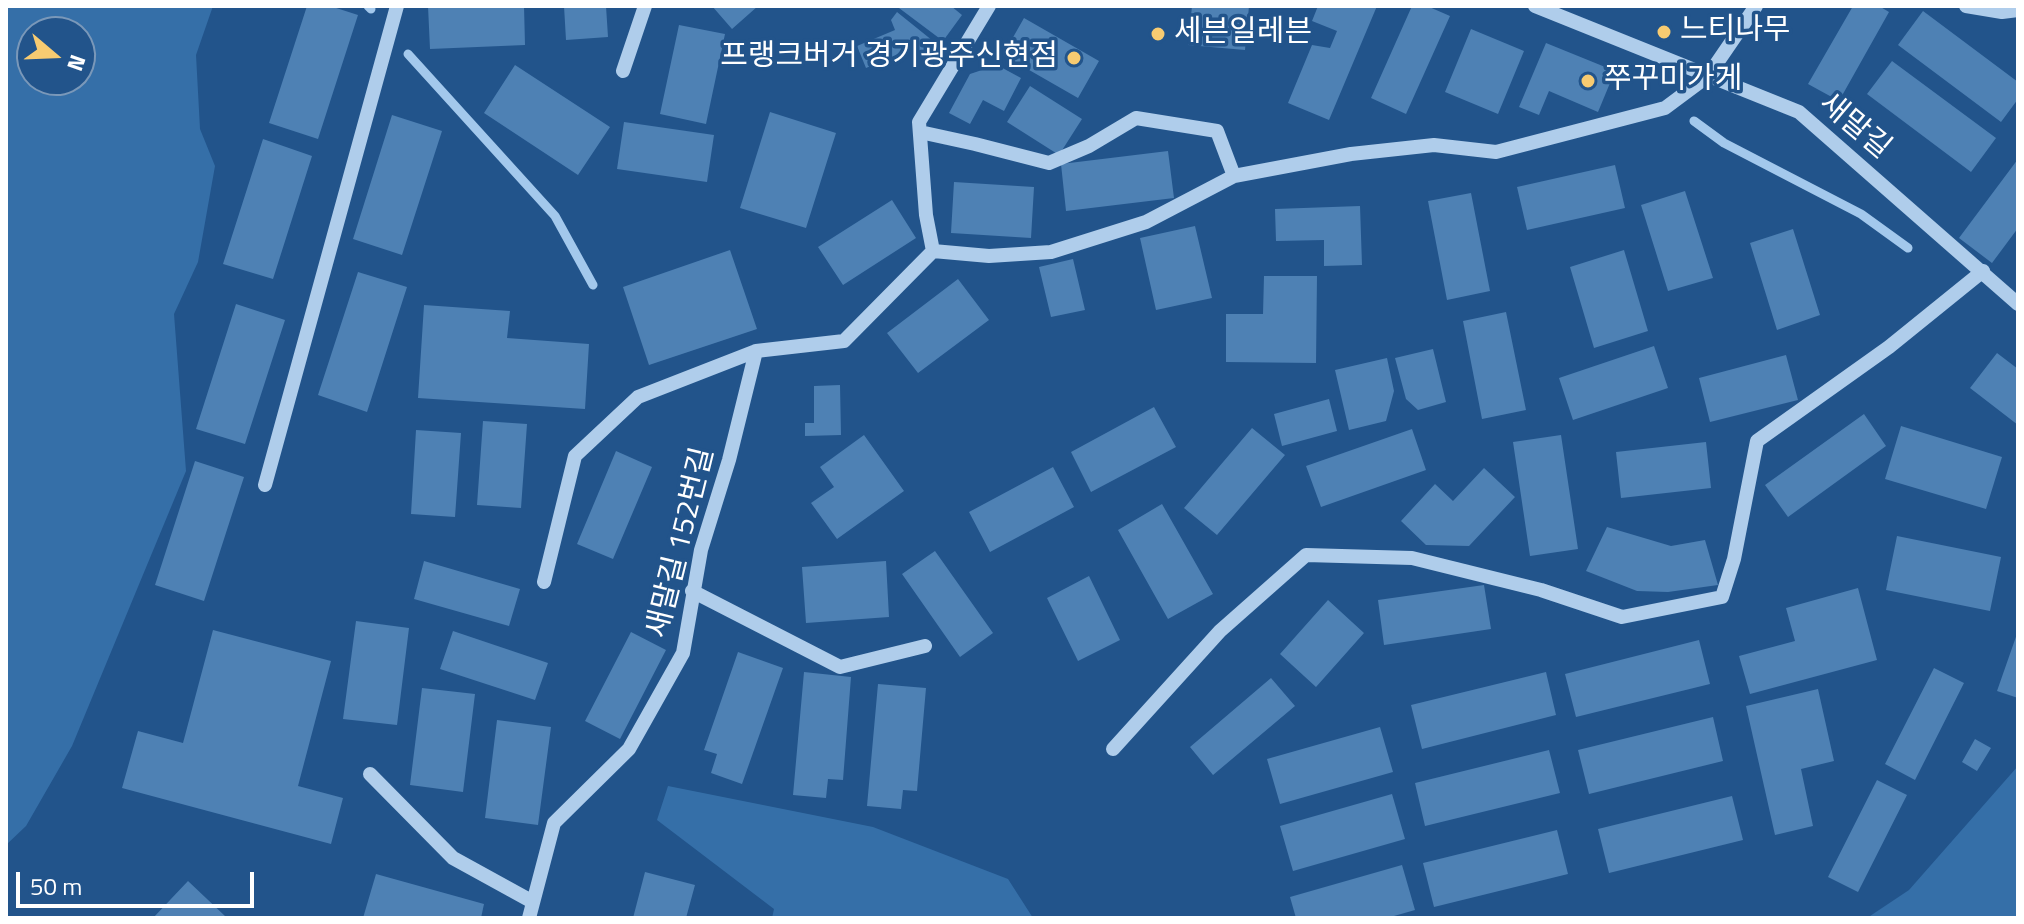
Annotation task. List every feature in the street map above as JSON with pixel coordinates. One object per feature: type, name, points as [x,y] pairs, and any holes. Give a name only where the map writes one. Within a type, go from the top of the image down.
[{"type":"street","points":[[265,485],[397,6]]},
{"type":"street","points":[[623,71],[645,6]]},
{"type":"street","points":[[933,251],[926,215],[919,122],[989,6]]},
{"type":"street","name":"새말길","points":[[1535,6],[1799,112],[2018,304]]},
{"type":"street","points":[[933,251],[989,256],[1051,252],[1146,222],[1234,176],[1351,154],[1434,145],[1496,152],[1665,108],[1708,76],[1756,6]]},
{"type":"street","points":[[1966,6],[2002,12],[2018,10]]},
{"type":"street","points":[[920,132],[1049,163],[1089,146],[1136,118],[1217,131],[1234,176]]},
{"type":"street","points":[[544,582],[575,456],[638,397],[756,351],[844,341],[933,251]]},
{"type":"street","points":[[1113,749],[1220,631],[1306,555],[1412,558],[1541,590],[1622,617],[1722,597],[1734,559],[1757,441],[1889,347],[1983,271]]},
{"type":"street","name":"새말길 152번길","points":[[529,918],[554,823],[629,749],[683,653],[692,591],[756,351]]},
{"type":"street","points":[[692,591],[840,667],[925,646]]},
{"type":"street","points":[[370,774],[453,858],[533,902]]},
{"type":"shaded area","points":[[6,6],[213,6],[196,55],[200,129],[215,166],[198,262],[174,314],[186,471],[72,746],[26,826],[6,845]]},
{"type":"shaded area","points":[[2018,766],[2018,918],[1867,918],[1909,890]]},
{"type":"shaded area","points":[[668,786],[873,827],[1008,879],[1033,918],[772,918],[774,909],[657,820]]},
{"type":"building","points":[[307,6],[330,6],[358,15],[318,139],[269,123]]},
{"type":"building","points":[[428,6],[524,6],[525,45],[430,49]]},
{"type":"building","points":[[564,6],[606,6],[608,37],[566,40]]},
{"type":"building","points":[[712,6],[758,6],[732,29]]},
{"type":"building","points":[[900,6],[951,6],[962,15],[943,41]]},
{"type":"building","points":[[1192,6],[1249,6],[1245,50],[1188,45]]},
{"type":"building","points":[[1318,6],[1377,6],[1329,120],[1288,103],[1312,45],[1330,48],[1337,31],[1312,21]]},
{"type":"building","points":[[1412,6],[1427,6],[1450,16],[1406,114],[1371,98]]},
{"type":"building","points":[[1853,6],[1879,6],[1889,12],[1839,101],[1808,84]]},
{"type":"building","points":[[1923,11],[2018,82],[2018,99],[2001,122],[1898,45]]},
{"type":"building","points":[[897,12],[938,45],[931,60],[910,49],[866,68],[857,46],[895,30],[891,20]]},
{"type":"building","points":[[1024,18],[1099,61],[1078,98],[1003,55]]},
{"type":"building","points":[[679,25],[725,34],[706,124],[660,114]]},
{"type":"building","points":[[1471,29],[1524,51],[1498,114],[1445,92]]},
{"type":"building","points":[[1546,43],[1615,71],[1598,112],[1549,91],[1539,115],[1519,107]]},
{"type":"building","points":[[1892,61],[1996,138],[1971,172],[1867,94]]},
{"type":"building","points":[[515,65],[610,127],[578,175],[484,113]]},
{"type":"building","points":[[997,65],[1021,78],[1004,111],[983,100],[970,124],[949,113],[970,74]]},
{"type":"building","points":[[1030,86],[1082,119],[1059,155],[1007,122]]},
{"type":"building","points":[[770,112],[836,133],[806,228],[740,208]]},
{"type":"building","points":[[392,115],[442,131],[402,255],[353,239]]},
{"type":"building","points":[[624,122],[714,135],[707,182],[617,169]]},
{"type":"building","points":[[263,139],[312,156],[273,279],[223,264]]},
{"type":"building","points":[[1168,151],[1174,198],[1066,211],[1061,164]]},
{"type":"building","points":[[2018,159],[2018,228],[1992,263],[1959,238]]},
{"type":"building","points":[[1615,165],[1625,208],[1527,230],[1517,187]]},
{"type":"building","points":[[954,182],[1034,187],[1031,238],[951,233]]},
{"type":"building","points":[[1685,191],[1713,278],[1668,291],[1641,205]]},
{"type":"building","points":[[1471,193],[1490,291],[1447,300],[1428,201]]},
{"type":"building","points":[[892,200],[916,238],[843,285],[818,247]]},
{"type":"building","points":[[1360,206],[1362,265],[1324,266],[1324,240],[1276,241],[1275,209]]},
{"type":"building","points":[[1195,226],[1212,298],[1156,310],[1140,238]]},
{"type":"building","points":[[1793,229],[1820,315],[1777,330],[1750,243]]},
{"type":"building","points":[[730,250],[757,329],[649,365],[623,287]]},
{"type":"building","points":[[1624,250],[1648,331],[1594,348],[1570,267]]},
{"type":"building","points":[[1073,259],[1085,310],[1051,317],[1039,267]]},
{"type":"building","points":[[358,272],[407,287],[367,412],[318,395]]},
{"type":"building","points":[[1264,276],[1317,276],[1316,363],[1226,362],[1226,314],[1263,314]]},
{"type":"building","points":[[958,279],[989,320],[918,373],[887,333]]},
{"type":"building","points":[[236,304],[285,320],[245,444],[196,429]]},
{"type":"building","points":[[424,305],[510,311],[507,338],[589,344],[585,409],[418,398]]},
{"type":"building","points":[[1506,312],[1526,410],[1482,419],[1463,321]]},
{"type":"building","points":[[1654,346],[1668,388],[1573,420],[1559,378]]},
{"type":"building","points":[[1433,349],[1446,402],[1418,410],[1406,399],[1395,358]]},
{"type":"building","points":[[1997,353],[2018,369],[2018,425],[1970,388]]},
{"type":"building","points":[[1786,355],[1798,400],[1710,422],[1699,378]]},
{"type":"building","points":[[1387,358],[1394,391],[1386,421],[1349,430],[1335,370]]},
{"type":"building","points":[[840,385],[841,435],[805,436],[805,423],[814,423],[814,386]]},
{"type":"building","points":[[1329,399],[1337,431],[1282,446],[1274,414]]},
{"type":"building","points":[[1154,407],[1176,447],[1091,492],[1071,452]]},
{"type":"building","points":[[1864,414],[1886,446],[1788,517],[1765,485]]},
{"type":"building","points":[[483,421],[527,424],[521,508],[477,505]]},
{"type":"building","points":[[1901,426],[2002,457],[1986,509],[1885,479]]},
{"type":"building","points":[[1252,428],[1285,455],[1217,535],[1184,508]]},
{"type":"building","points":[[1412,429],[1426,470],[1321,507],[1306,466]]},
{"type":"building","points":[[416,430],[461,433],[455,517],[411,514]]},
{"type":"building","points":[[864,435],[904,491],[837,539],[811,503],[834,487],[820,467]]},
{"type":"building","points":[[1561,435],[1578,549],[1530,556],[1513,442]]},
{"type":"building","points":[[1706,442],[1711,488],[1621,498],[1616,452]]},
{"type":"building","points":[[616,451],[652,467],[613,559],[577,544]]},
{"type":"building","points":[[195,461],[244,477],[204,601],[155,585]]},
{"type":"building","points":[[1053,467],[1074,507],[990,552],[969,512]]},
{"type":"building","points":[[1484,468],[1515,497],[1469,546],[1426,545],[1401,521],[1435,484],[1453,501]]},
{"type":"building","points":[[1162,504],[1213,594],[1168,619],[1118,530]]},
{"type":"building","points":[[1607,527],[1671,546],[1705,540],[1718,585],[1668,592],[1637,591],[1586,571]]},
{"type":"building","points":[[1897,536],[2001,557],[1990,611],[1886,590]]},
{"type":"building","points":[[935,551],[993,633],[960,657],[902,574]]},
{"type":"building","points":[[424,561],[520,589],[509,626],[414,599]]},
{"type":"building","points":[[886,561],[889,617],[806,623],[802,567]]},
{"type":"building","points":[[1089,576],[1120,640],[1078,661],[1047,598]]},
{"type":"building","points":[[1484,585],[1491,629],[1384,645],[1378,600]]},
{"type":"building","points":[[1858,588],[1877,660],[1750,694],[1739,656],[1795,641],[1786,608]]},
{"type":"building","points":[[1328,600],[1364,633],[1316,687],[1280,654]]},
{"type":"building","points":[[356,621],[409,628],[397,725],[343,719]]},
{"type":"building","points":[[213,630],[331,661],[298,786],[343,798],[331,844],[122,788],[138,731],[183,743]]},
{"type":"building","points":[[453,631],[548,663],[535,700],[440,669]]},
{"type":"building","points":[[2018,631],[2018,698],[1997,691]]},
{"type":"building","points":[[631,632],[666,650],[620,739],[585,721]]},
{"type":"building","points":[[1699,640],[1710,684],[1576,717],[1565,674]]},
{"type":"building","points":[[738,652],[783,668],[742,784],[711,773],[717,754],[704,750]]},
{"type":"building","points":[[1934,668],[1964,683],[1915,780],[1885,764]]},
{"type":"building","points":[[804,672],[851,677],[843,780],[828,779],[826,798],[793,795]]},
{"type":"building","points":[[1546,672],[1556,715],[1422,749],[1411,705]]},
{"type":"building","points":[[1271,678],[1295,706],[1213,775],[1190,747]]},
{"type":"building","points":[[878,684],[926,688],[917,791],[903,790],[901,809],[867,806]]},
{"type":"building","points":[[422,688],[475,694],[463,792],[410,785]]},
{"type":"building","points":[[1818,689],[1834,761],[1801,769],[1813,826],[1775,835],[1746,706]]},
{"type":"building","points":[[1713,717],[1723,761],[1589,794],[1578,750]]},
{"type":"building","points":[[497,720],[551,727],[538,825],[485,818]]},
{"type":"building","points":[[1380,727],[1393,772],[1280,804],[1267,759]]},
{"type":"building","points":[[1975,739],[1991,748],[1977,771],[1962,762]]},
{"type":"building","points":[[1549,750],[1560,793],[1425,826],[1415,783]]},
{"type":"building","points":[[1877,780],[1907,795],[1858,892],[1828,877]]},
{"type":"building","points":[[1392,794],[1405,839],[1293,871],[1280,826]]},
{"type":"building","points":[[1732,796],[1743,840],[1609,873],[1598,829]]},
{"type":"building","points":[[1557,830],[1568,874],[1434,907],[1423,863]]},
{"type":"building","points":[[1402,865],[1415,910],[1387,918],[1296,918],[1290,897]]},
{"type":"building","points":[[645,872],[695,885],[686,918],[633,918]]},
{"type":"building","points":[[376,874],[484,904],[481,918],[363,918]]},
{"type":"building","points":[[188,881],[225,916],[153,918]]},
{"type":"waterway","points":[[368,6],[371,9]]},
{"type":"waterway","points":[[408,54],[555,216],[593,285]]},
{"type":"waterway","points":[[1694,121],[1724,143],[1861,214],[1908,248]]},
{"type":"place","name":"느티나무","points":[[1664,32]]},
{"type":"place","name":"세븐일레븐","points":[[1158,34]]},
{"type":"place","name":"프랭크버거 경기광주신현점","points":[[1074,58]]},
{"type":"place","name":"쭈꾸미가게","points":[[1588,81]]}]
